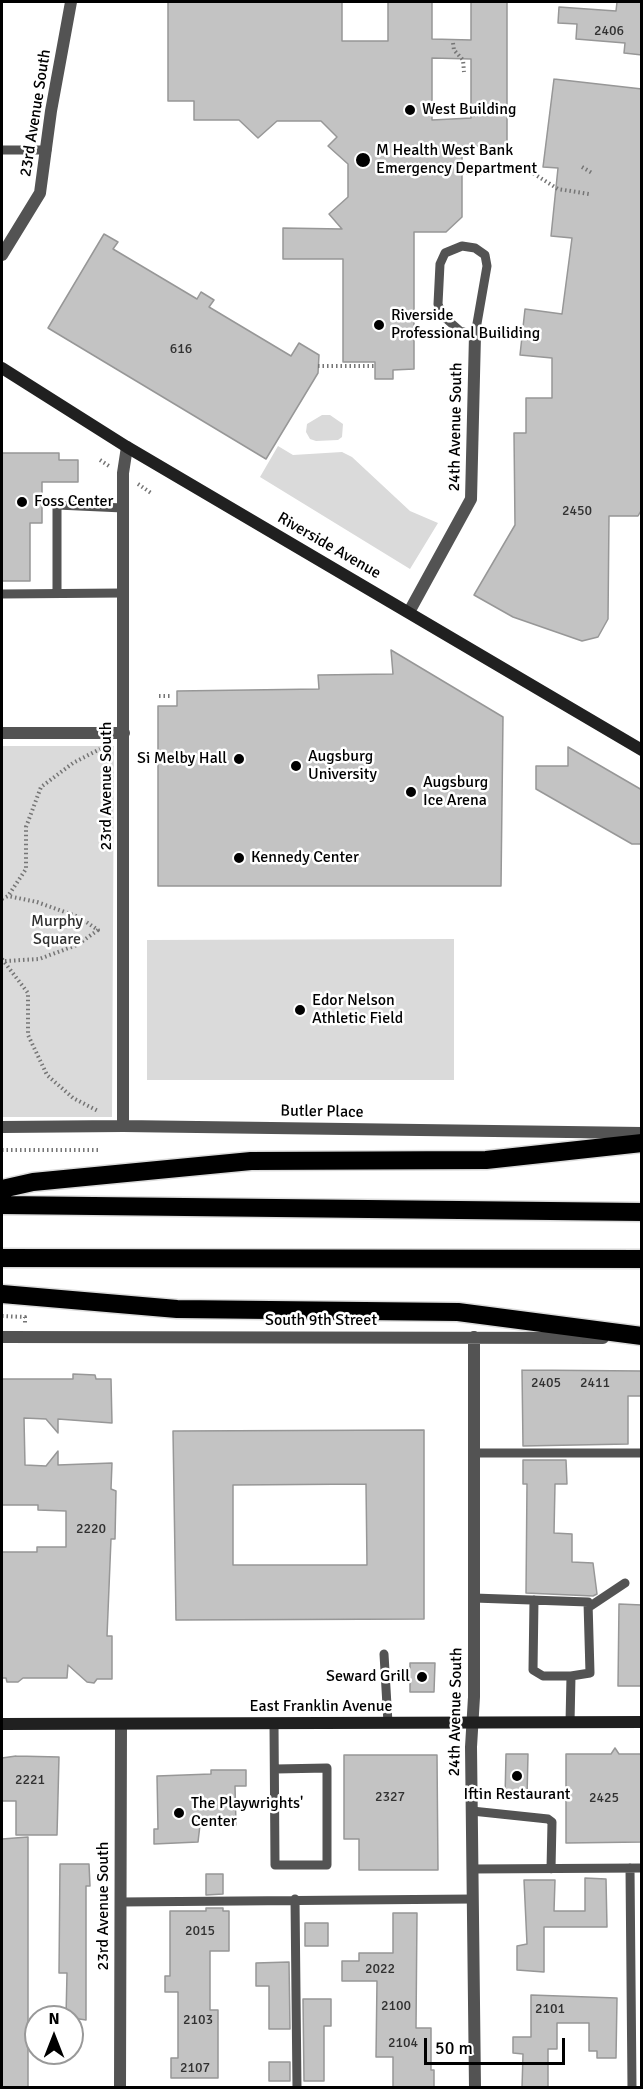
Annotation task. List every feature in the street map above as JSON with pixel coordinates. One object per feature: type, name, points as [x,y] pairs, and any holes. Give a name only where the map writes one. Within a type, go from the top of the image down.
[{"type":"highway","points":[[2,1190],[33,1182],[250,1161],[486,1160],[642,1143]]},
{"type":"highway","points":[[2,1205],[642,1212]]},
{"type":"highway","points":[[2,1258],[642,1259]]},
{"type":"highway","points":[[2,1294],[177,1309],[459,1312],[642,1338]]},
{"type":"street","name":"23rd Avenue South","points":[[2,255],[40,193],[51,111],[71,2]]},
{"type":"street","name":"24th Avenue South","points":[[410,612],[471,499],[474,335]]},
{"type":"street","name":"Riverside Avenue","points":[[2,368],[127,447],[642,750]]},
{"type":"street","name":"23rd Avenue South","points":[[123,1126],[123,473],[127,447]]},
{"type":"street","points":[[2,733],[124,733]]},
{"type":"street","name":"Butler Place","points":[[2,1127],[123,1126],[642,1133]]},
{"type":"street","name":"South 9th Street","points":[[2,1337],[642,1338]]},
{"type":"street","name":"24th Avenue South","points":[[474,1337],[472,1811],[475,2088]]},
{"type":"street","name":"East Franklin Avenue","points":[[2,1724],[642,1722]]},
{"type":"street","name":"23rd Avenue South","points":[[120,2088],[121,1724]]},
{"type":"lane","points":[[2,150],[47,150]]},
{"type":"lane","points":[[454,247],[475,248],[484,255],[487,266],[474,335],[460,331],[442,315],[438,304],[440,264],[445,253],[454,247]]},
{"type":"lane","points":[[57,593],[57,505],[123,508]]},
{"type":"lane","points":[[2,594],[123,593]]},
{"type":"lane","points":[[474,1454],[642,1453]]},
{"type":"lane","points":[[589,1606],[625,1583]]},
{"type":"lane","points":[[474,1598],[585,1601],[589,1606],[590,1673],[543,1676],[533,1670],[534,1600]]},
{"type":"lane","points":[[384,1654],[388,1723]]},
{"type":"lane","points":[[570,1723],[571,1676]]},
{"type":"lane","points":[[274,1723],[275,1865],[327,1865],[327,1768],[276,1769]]},
{"type":"lane","points":[[472,1811],[548,1819],[552,1822],[551,1869]]},
{"type":"lane","points":[[630,1868],[632,2088]]},
{"type":"lane","points":[[473,1869],[642,1868]]},
{"type":"lane","points":[[295,1899],[297,2088]]},
{"type":"lane","points":[[121,1902],[473,1899]]},
{"type":"path","points":[[453,43],[454,50],[463,60],[464,72]]},
{"type":"path","points":[[582,167],[592,173]]},
{"type":"path","points":[[462,172],[531,172],[558,189],[589,194]]},
{"type":"path","points":[[318,366],[375,366]]},
{"type":"path","points":[[159,696],[171,696]]},
{"type":"path","points":[[2,899],[9,896],[26,869],[26,827],[41,787],[74,763],[100,749]]},
{"type":"path","points":[[3,960],[39,959],[77,945],[98,930],[79,917],[37,902],[9,896]]},
{"type":"path","points":[[3,960],[28,993],[28,1035],[47,1075],[74,1098],[98,1111]]},
{"type":"path","points":[[2,1150],[99,1150]]},
{"type":"green space","points":[[322,415],[330,415],[343,424],[342,437],[338,440],[310,439],[306,432],[307,424]]},
{"type":"green space","points":[[278,446],[293,455],[342,452],[352,457],[410,511],[438,523],[410,569],[260,477]]},
{"type":"green space","name":"Murphy Square","points":[[2,746],[114,746],[112,1117],[2,1117]]},
{"type":"green space","name":"Edor Nelson Athletic Field","points":[[454,939],[454,1080],[147,1080],[147,940]]},
{"type":"building","points":[[168,2],[342,2],[342,41],[388,41],[388,2],[432,2],[432,39],[471,40],[471,2],[507,2],[507,146],[462,146],[462,217],[446,232],[414,232],[414,369],[393,370],[393,379],[375,379],[375,362],[343,362],[343,259],[283,259],[283,228],[342,229],[329,214],[348,197],[348,164],[328,146],[337,137],[321,121],[277,121],[258,138],[239,120],[194,120],[194,101],[168,101]],"holes":[[[432,58],[471,59],[471,118],[432,120]]]},
{"type":"building","points":[[617,2],[642,2],[642,55],[624,53],[625,43],[576,39],[577,24],[558,23],[559,7],[616,11]]},
{"type":"building","points":[[554,79],[642,89],[642,509],[638,516],[609,516],[608,619],[598,637],[582,641],[513,617],[474,595],[515,525],[514,433],[526,433],[526,398],[552,398],[552,358],[520,355],[525,309],[562,314],[572,238],[551,236],[558,168],[543,167]]},
{"type":"building","points":[[104,234],[118,242],[113,249],[197,299],[201,292],[214,300],[209,307],[291,356],[299,343],[319,355],[318,373],[266,459],[48,328]]},
{"type":"building","name":"Foss Center","points":[[2,453],[59,453],[59,460],[78,460],[78,482],[42,482],[42,523],[30,523],[30,581],[2,581]]},
{"type":"building","points":[[391,650],[503,717],[501,886],[158,886],[158,706],[177,706],[177,691],[319,689],[318,675],[393,674]]},
{"type":"building","points":[[568,747],[642,790],[642,844],[632,844],[536,789],[536,766],[568,766]]},
{"type":"building","points":[[522,1370],[642,1371],[642,1396],[628,1396],[628,1444],[523,1446]]},
{"type":"building","points":[[73,1374],[95,1375],[96,1379],[111,1379],[112,1423],[58,1419],[58,1433],[46,1419],[24,1418],[25,1465],[46,1466],[58,1451],[58,1465],[112,1463],[111,1489],[116,1491],[115,1539],[111,1539],[107,1636],[112,1636],[112,1679],[97,1679],[94,1683],[87,1682],[68,1665],[67,1678],[23,1678],[18,1682],[7,1682],[6,1678],[2,1678],[2,1552],[37,1552],[37,1547],[66,1547],[66,1511],[38,1510],[38,1505],[2,1505],[2,1379],[73,1379]]},
{"type":"building","points":[[424,1430],[424,1619],[176,1620],[173,1431]],"holes":[[[366,1484],[367,1565],[233,1565],[233,1485]]]},
{"type":"building","points":[[523,1460],[566,1460],[567,1484],[555,1484],[554,1533],[572,1534],[572,1562],[593,1563],[597,1594],[593,1596],[526,1593],[527,1484],[523,1484]]},
{"type":"building","points":[[619,1604],[642,1605],[642,1686],[618,1686]]},
{"type":"building","name":"Seward Grill","points":[[410,1663],[435,1663],[434,1692],[410,1692]]},
{"type":"building","points":[[615,1748],[619,1754],[642,1754],[642,1842],[566,1843],[566,1754],[611,1754]]},
{"type":"building","name":"Iftin Restaurant","points":[[506,1754],[528,1754],[527,1798],[505,1798]]},
{"type":"building","points":[[344,1755],[437,1755],[438,1870],[359,1870],[359,1839],[344,1839]]},
{"type":"building","points":[[59,1757],[57,1835],[16,1835],[16,1801],[2,1801],[2,1758]]},
{"type":"building","points":[[211,1770],[246,1770],[246,1786],[235,1786],[236,1825],[200,1825],[198,1842],[154,1844],[154,1829],[158,1829],[157,1776],[211,1774]]},
{"type":"building","points":[[28,1837],[28,2005],[24,2005],[24,2065],[28,2065],[28,2088],[2,2088],[2,1839]]},
{"type":"building","points":[[60,1864],[89,1864],[90,1886],[86,1886],[86,2020],[84,2020],[84,2005],[66,2005],[67,1973],[59,1973]]},
{"type":"building","points":[[206,1874],[223,1874],[223,1894],[206,1895]]},
{"type":"building","points":[[585,1878],[606,1879],[607,1927],[544,1927],[544,1972],[517,1970],[517,1946],[527,1944],[524,1880],[555,1880],[554,1911],[585,1911]]},
{"type":"building","points":[[206,1908],[223,1908],[223,1911],[229,1911],[229,1951],[210,1951],[210,2010],[218,2010],[218,2078],[171,2078],[171,2058],[178,2058],[178,1992],[165,1992],[165,1976],[170,1976],[170,1911],[206,1911]]},
{"type":"building","points":[[393,1913],[417,1913],[416,2028],[431,2028],[431,2070],[434,2070],[434,2088],[393,2088],[393,2057],[376,2057],[377,1981],[342,1981],[342,1961],[359,1961],[359,1953],[393,1953]]},
{"type":"building","points":[[305,1923],[328,1923],[328,1946],[305,1946]]},
{"type":"building","points":[[289,1962],[290,2029],[269,2029],[269,1986],[256,1986],[256,1963]]},
{"type":"building","points":[[531,1995],[617,1998],[616,2058],[597,2058],[597,2051],[589,2051],[589,2023],[557,2023],[557,2049],[548,2049],[548,2088],[522,2088],[523,2054],[513,2053],[513,2037],[531,2037]]},
{"type":"building","points":[[303,1999],[331,1999],[331,2026],[324,2026],[324,2081],[304,2081]]},
{"type":"building","points":[[269,2062],[290,2062],[290,2081],[269,2081]]},
{"type":"place","name":"West Building","points":[[410,110]]},
{"type":"place","name":"M Health West Bank Emergency Department","points":[[363,160]]},
{"type":"place","name":"Riverside Professional Builiding","points":[[379,325]]},
{"type":"place","name":"Foss Center","points":[[22,502]]},
{"type":"place","name":"Si Melby Hall","points":[[239,759]]},
{"type":"place","name":"Augsburg University","points":[[296,766]]},
{"type":"place","name":"Augsburg Ice Arena","points":[[411,792]]},
{"type":"place","name":"Kennedy Center","points":[[239,858]]},
{"type":"place","name":"Edor Nelson Athletic Field","points":[[300,1010]]},
{"type":"place","name":"Seward Grill","points":[[422,1677]]},
{"type":"place","name":"Iftin Restaurant","points":[[517,1776]]},
{"type":"place","name":"The Playwrights' Center","points":[[179,1813]]}]
